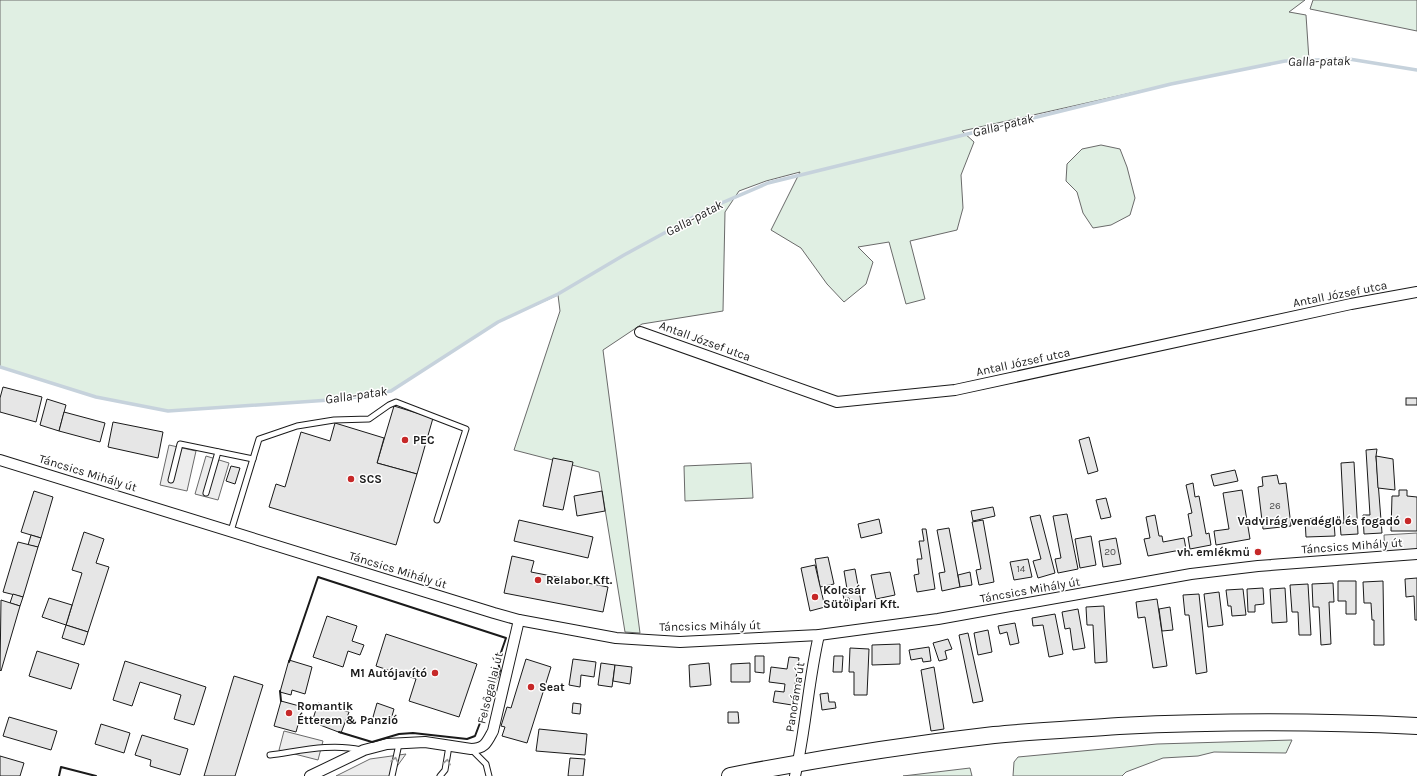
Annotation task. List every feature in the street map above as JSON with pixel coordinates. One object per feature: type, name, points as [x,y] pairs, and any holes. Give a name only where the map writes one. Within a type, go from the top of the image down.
[{"type":"main road","points":[[730,776],[796,769],[894,748],[995,735],[1075,729],[1206,722],[1351,723],[1417,726]]},
{"type":"street","name":"Antall József utca","points":[[640,332],[837,402],[955,390],[1351,304],[1417,292]]},
{"type":"street","name":"Táncsics Mihály út","points":[[0,460],[494,613],[519,620],[616,638],[680,642],[819,635],[938,619],[1191,574],[1265,566],[1417,554]]},
{"type":"street","name":"Felsőgallai út","points":[[471,749],[477,749],[484,746],[493,731],[519,620]]},
{"type":"street","name":"Panoráma út","points":[[796,769],[810,676],[819,635]]},
{"type":"street","points":[[310,776],[323,772],[364,750],[388,744],[425,742],[471,749]]},
{"type":"lane","points":[[231,531],[258,439],[297,426],[334,420],[369,419],[396,402],[466,429],[437,520]]},
{"type":"lane","points":[[171,480],[180,444],[252,459]]},
{"type":"lane","points":[[206,493],[218,452]]},
{"type":"lane","points":[[392,776],[399,744]]},
{"type":"lane","points":[[440,776],[445,770],[450,745]]},
{"type":"lane","points":[[270,756],[321,748],[339,747],[364,750]]},
{"type":"lane","points":[[471,749],[486,764],[489,776]]},
{"type":"green space","points":[[0,0],[1305,0],[1289,12],[1306,15],[1309,60],[1285,61],[1171,84],[962,131],[974,142],[961,175],[963,208],[957,230],[910,241],[925,299],[906,304],[889,242],[858,247],[873,262],[866,284],[844,302],[827,284],[801,248],[771,230],[800,172],[766,181],[739,191],[725,212],[723,311],[642,324],[603,350],[640,633],[625,632],[599,472],[514,450],[560,311],[558,295],[498,322],[391,391],[344,399],[168,411],[96,397],[0,367]]},
{"type":"green space","points":[[1313,0],[1417,0],[1417,31],[1310,9]]},
{"type":"green space","points":[[1101,145],[1120,149],[1127,167],[1135,198],[1130,215],[1111,225],[1093,228],[1083,213],[1077,192],[1066,181],[1067,164],[1082,149]]},
{"type":"green space","points":[[751,463],[753,498],[685,501],[684,466]]},
{"type":"green space","points":[[1292,740],[1286,753],[1214,752],[1198,756],[1163,758],[1126,772],[1122,776],[1013,776],[1014,762],[1018,757],[1157,744]]},
{"type":"green space","points":[[970,768],[972,776],[903,776]]},
{"type":"shaded area","points":[[169,445],[196,451],[187,491],[160,485]]},
{"type":"shaded area","points":[[206,456],[229,463],[218,500],[195,494]]},
{"type":"shaded area","points":[[1417,533],[1417,554],[1385,556],[1384,535]]},
{"type":"shaded area","points":[[284,731],[323,741],[318,760],[279,750]]},
{"type":"shaded area","points":[[406,754],[390,776],[336,776],[370,759]]},
{"type":"building","points":[[3,387],[42,397],[36,422],[0,412],[0,398]]},
{"type":"building","points":[[1406,398],[1417,398],[1417,405],[1406,405]]},
{"type":"building","points":[[47,399],[66,405],[59,431],[40,425]]},
{"type":"building","name":"PEC","points":[[394,406],[433,418],[417,474],[377,463]]},
{"type":"building","points":[[64,412],[105,423],[100,442],[59,431]]},
{"type":"building","points":[[113,422],[163,432],[158,458],[108,447]]},
{"type":"building","name":"SCS","points":[[335,423],[384,438],[377,463],[417,474],[396,545],[269,507],[276,484],[285,487],[301,432],[330,441]]},
{"type":"building","points":[[1089,437],[1098,471],[1088,474],[1079,440]]},
{"type":"building","points":[[1377,449],[1376,456],[1382,533],[1364,534],[1363,515],[1370,515],[1366,450]]},
{"type":"building","points":[[1376,456],[1393,459],[1395,490],[1378,488]]},
{"type":"building","points":[[553,458],[573,462],[563,510],[543,506]]},
{"type":"building","points":[[1354,462],[1358,534],[1341,535],[1340,523],[1344,523],[1341,463]]},
{"type":"building","points":[[231,466],[240,468],[235,484],[226,481]]},
{"type":"building","points":[[1235,470],[1238,481],[1214,486],[1211,475]]},
{"type":"building","points":[[1277,475],[1279,484],[1286,483],[1291,526],[1263,529],[1258,487],[1263,486],[1262,477]]},
{"type":"building","points":[[1193,483],[1195,497],[1199,496],[1206,534],[1209,533],[1211,545],[1190,549],[1188,537],[1192,536],[1188,514],[1192,513],[1186,485]]},
{"type":"building","points":[[1242,490],[1250,539],[1216,545],[1214,531],[1229,529],[1223,493]]},
{"type":"building","points":[[1399,490],[1407,490],[1407,496],[1417,497],[1417,531],[1391,531],[1392,496],[1399,496]]},
{"type":"building","points":[[34,491],[53,497],[41,538],[21,532]]},
{"type":"building","points":[[602,491],[605,511],[577,516],[574,496]]},
{"type":"building","points":[[1106,498],[1111,517],[1101,519],[1096,500]]},
{"type":"building","points":[[993,507],[995,516],[973,521],[971,511]]},
{"type":"building","points":[[1067,514],[1078,569],[1058,573],[1055,559],[1061,558],[1053,516]]},
{"type":"building","points":[[1040,515],[1055,573],[1038,578],[1033,561],[1041,559],[1030,517]]},
{"type":"building","points":[[1155,515],[1159,536],[1162,536],[1163,542],[1184,538],[1186,549],[1148,556],[1144,539],[1150,538],[1146,517]]},
{"type":"building","points":[[1316,518],[1317,523],[1334,522],[1335,536],[1306,537],[1305,519]]},
{"type":"building","points":[[879,519],[882,533],[861,538],[858,524]]},
{"type":"building","points":[[519,520],[593,537],[588,558],[514,541]]},
{"type":"building","points":[[983,520],[994,582],[979,585],[976,570],[981,569],[972,522]]},
{"type":"building","points":[[949,528],[960,587],[942,591],[939,573],[945,572],[937,530]]},
{"type":"building","points":[[922,529],[926,529],[935,589],[917,592],[914,575],[919,574],[917,559],[922,559],[919,541],[924,541]]},
{"type":"building","points":[[84,532],[104,539],[96,563],[109,567],[88,632],[66,625],[82,573],[72,570]]},
{"type":"building","points":[[31,535],[41,538],[38,547],[28,545]]},
{"type":"building","points":[[1091,536],[1096,565],[1080,568],[1075,539]]},
{"type":"building","points":[[1116,538],[1121,564],[1103,567],[1099,541]]},
{"type":"building","points":[[18,542],[38,547],[23,597],[3,592]]},
{"type":"building","name":"Relabor Kft.","points":[[512,556],[534,561],[531,572],[608,587],[603,612],[504,593]]},
{"type":"building","points":[[828,557],[834,584],[820,587],[815,559]]},
{"type":"building","points":[[1028,559],[1032,577],[1014,580],[1010,562]]},
{"type":"building","name":"Kolcsár Sütőipari Kft.","points":[[815,565],[825,607],[810,611],[801,568]]},
{"type":"building","points":[[855,569],[861,602],[850,604],[849,598],[844,599],[842,590],[847,589],[844,571]]},
{"type":"building","points":[[890,572],[895,595],[876,599],[871,575]]},
{"type":"building","points":[[970,572],[972,585],[960,587],[958,575]]},
{"type":"building","points":[[1417,578],[1417,620],[1415,620],[1414,596],[1406,597],[1405,579]]},
{"type":"building","points":[[1338,581],[1356,581],[1356,614],[1346,614],[1346,601],[1338,601]]},
{"type":"building","points":[[1383,581],[1384,645],[1374,645],[1374,620],[1372,620],[1371,603],[1364,603],[1363,582]]},
{"type":"building","points":[[1333,583],[1334,602],[1329,602],[1331,644],[1321,645],[1319,607],[1313,607],[1312,584]]},
{"type":"building","points":[[1308,584],[1311,635],[1299,635],[1298,612],[1292,612],[1290,585]]},
{"type":"building","points":[[1263,588],[1264,604],[1255,605],[1255,612],[1248,612],[1247,589]]},
{"type":"building","points":[[1285,588],[1287,622],[1272,623],[1270,589]]},
{"type":"building","points":[[1243,589],[1246,615],[1232,616],[1231,606],[1228,606],[1226,590]]},
{"type":"building","points":[[1219,592],[1223,625],[1208,627],[1204,594]]},
{"type":"building","points":[[13,594],[23,597],[20,606],[10,603]]},
{"type":"building","points":[[1199,594],[1207,672],[1196,674],[1189,615],[1185,615],[1183,595]]},
{"type":"building","points":[[49,598],[72,605],[66,625],[42,617]]},
{"type":"building","points":[[1157,599],[1167,666],[1153,668],[1145,617],[1138,618],[1136,602]]},
{"type":"building","points":[[1,600],[20,606],[1,671],[0,670]]},
{"type":"building","points":[[1104,606],[1107,662],[1095,663],[1093,625],[1087,625],[1086,607]]},
{"type":"building","points":[[1170,607],[1173,630],[1162,631],[1159,609]]},
{"type":"building","points":[[1078,609],[1085,648],[1073,650],[1070,628],[1065,629],[1062,612]]},
{"type":"building","points":[[1055,614],[1063,654],[1049,657],[1043,625],[1033,626],[1032,618]]},
{"type":"building","points":[[327,616],[357,626],[352,641],[364,645],[360,655],[348,651],[343,667],[313,657]]},
{"type":"building","points":[[1015,623],[1019,643],[1010,645],[1007,632],[1000,634],[998,626]]},
{"type":"building","points":[[66,625],[88,632],[84,645],[62,638]]},
{"type":"building","points":[[988,630],[992,652],[978,655],[974,633]]},
{"type":"building","points":[[968,633],[983,701],[973,703],[959,635]]},
{"type":"building","name":"M1 Autójavító","points":[[386,634],[477,664],[459,717],[409,701],[416,679],[376,666]]},
{"type":"building","points":[[948,639],[952,649],[945,651],[947,659],[939,661],[933,643]]},
{"type":"building","points":[[900,644],[900,664],[872,665],[872,645]]},
{"type":"building","points":[[929,647],[931,661],[923,662],[922,658],[911,660],[909,650]]},
{"type":"building","points":[[850,648],[869,649],[867,695],[854,695],[854,672],[849,672]]},
{"type":"building","points":[[37,651],[79,664],[71,689],[29,676]]},
{"type":"building","points":[[755,656],[764,656],[764,673],[755,672]]},
{"type":"building","points":[[834,656],[843,656],[842,672],[833,672]]},
{"type":"building","points":[[789,657],[799,658],[792,705],[773,702],[775,691],[784,692],[785,684],[769,682],[771,667],[787,669]]},
{"type":"building","name":"Seat","points":[[526,659],[551,667],[527,743],[502,736],[505,727],[501,726],[507,707],[511,708]]},
{"type":"building","points":[[573,659],[596,662],[594,677],[581,675],[580,687],[569,685]]},
{"type":"building","points":[[289,660],[312,667],[305,694],[292,690],[291,695],[280,692]]},
{"type":"building","points":[[125,661],[206,687],[194,725],[174,719],[181,695],[140,682],[132,706],[113,700]]},
{"type":"building","points":[[601,663],[615,665],[612,687],[598,685]]},
{"type":"building","points":[[709,663],[711,685],[690,687],[689,665]]},
{"type":"building","points":[[750,663],[750,682],[731,682],[731,664]]},
{"type":"building","points":[[615,665],[632,667],[630,684],[613,681]]},
{"type":"building","points":[[934,667],[944,729],[931,731],[921,670]]},
{"type":"building","points":[[234,676],[263,685],[235,776],[204,776]]},
{"type":"building","points":[[828,693],[829,702],[835,702],[836,708],[822,710],[820,694]]},
{"type":"building","name":"Romantik Étterem & Panzió","points":[[281,701],[303,707],[296,732],[274,726]]},
{"type":"building","points":[[318,703],[349,712],[341,733],[320,725],[321,722],[313,719]]},
{"type":"building","points":[[377,703],[394,709],[390,723],[373,717]]},
{"type":"building","points":[[573,703],[581,704],[580,714],[572,713]]},
{"type":"building","points":[[728,712],[738,712],[739,723],[728,723]]},
{"type":"building","points":[[9,717],[57,731],[51,750],[3,736]]},
{"type":"building","points":[[101,724],[130,733],[124,753],[95,744]]},
{"type":"building","points":[[539,729],[587,734],[585,755],[536,751]]},
{"type":"building","points":[[142,735],[188,749],[180,775],[150,766],[151,760],[135,755]]},
{"type":"building","points":[[0,756],[24,763],[20,776],[0,776]]},
{"type":"building","points":[[570,758],[585,759],[583,776],[568,776]]},
{"type":"waterway","name":"Galla-patak","points":[[0,367],[96,397],[168,411],[344,399],[391,391],[498,322],[558,294],[624,255],[710,208],[768,183],[1171,84],[1285,61],[1349,59],[1417,70]]},
{"type":"wall","points":[[289,662],[318,577],[506,638],[498,661],[500,671],[475,736],[467,739],[413,733],[399,734],[372,742],[339,732]]},
{"type":"wall","points":[[280,691],[281,701]]},
{"type":"wall","points":[[59,776],[61,767],[96,776]]},
{"type":"place","name":"PEC","points":[[405,440]]},
{"type":"place","name":"SCS","points":[[351,479]]},
{"type":"place","name":"Vadvirág vendéglő és fogadó","points":[[1408,521]]},
{"type":"place","name":"vh. emlékmű","points":[[1258,552]]},
{"type":"place","name":"Relabor Kft.","points":[[538,580]]},
{"type":"place","name":"Kolcsár Sütőipari Kft.","points":[[815,597]]},
{"type":"place","name":"M1 Autójavító","points":[[435,673]]},
{"type":"place","name":"Seat","points":[[531,687]]},
{"type":"place","name":"Romantik Étterem & Panzió","points":[[289,713]]}]
